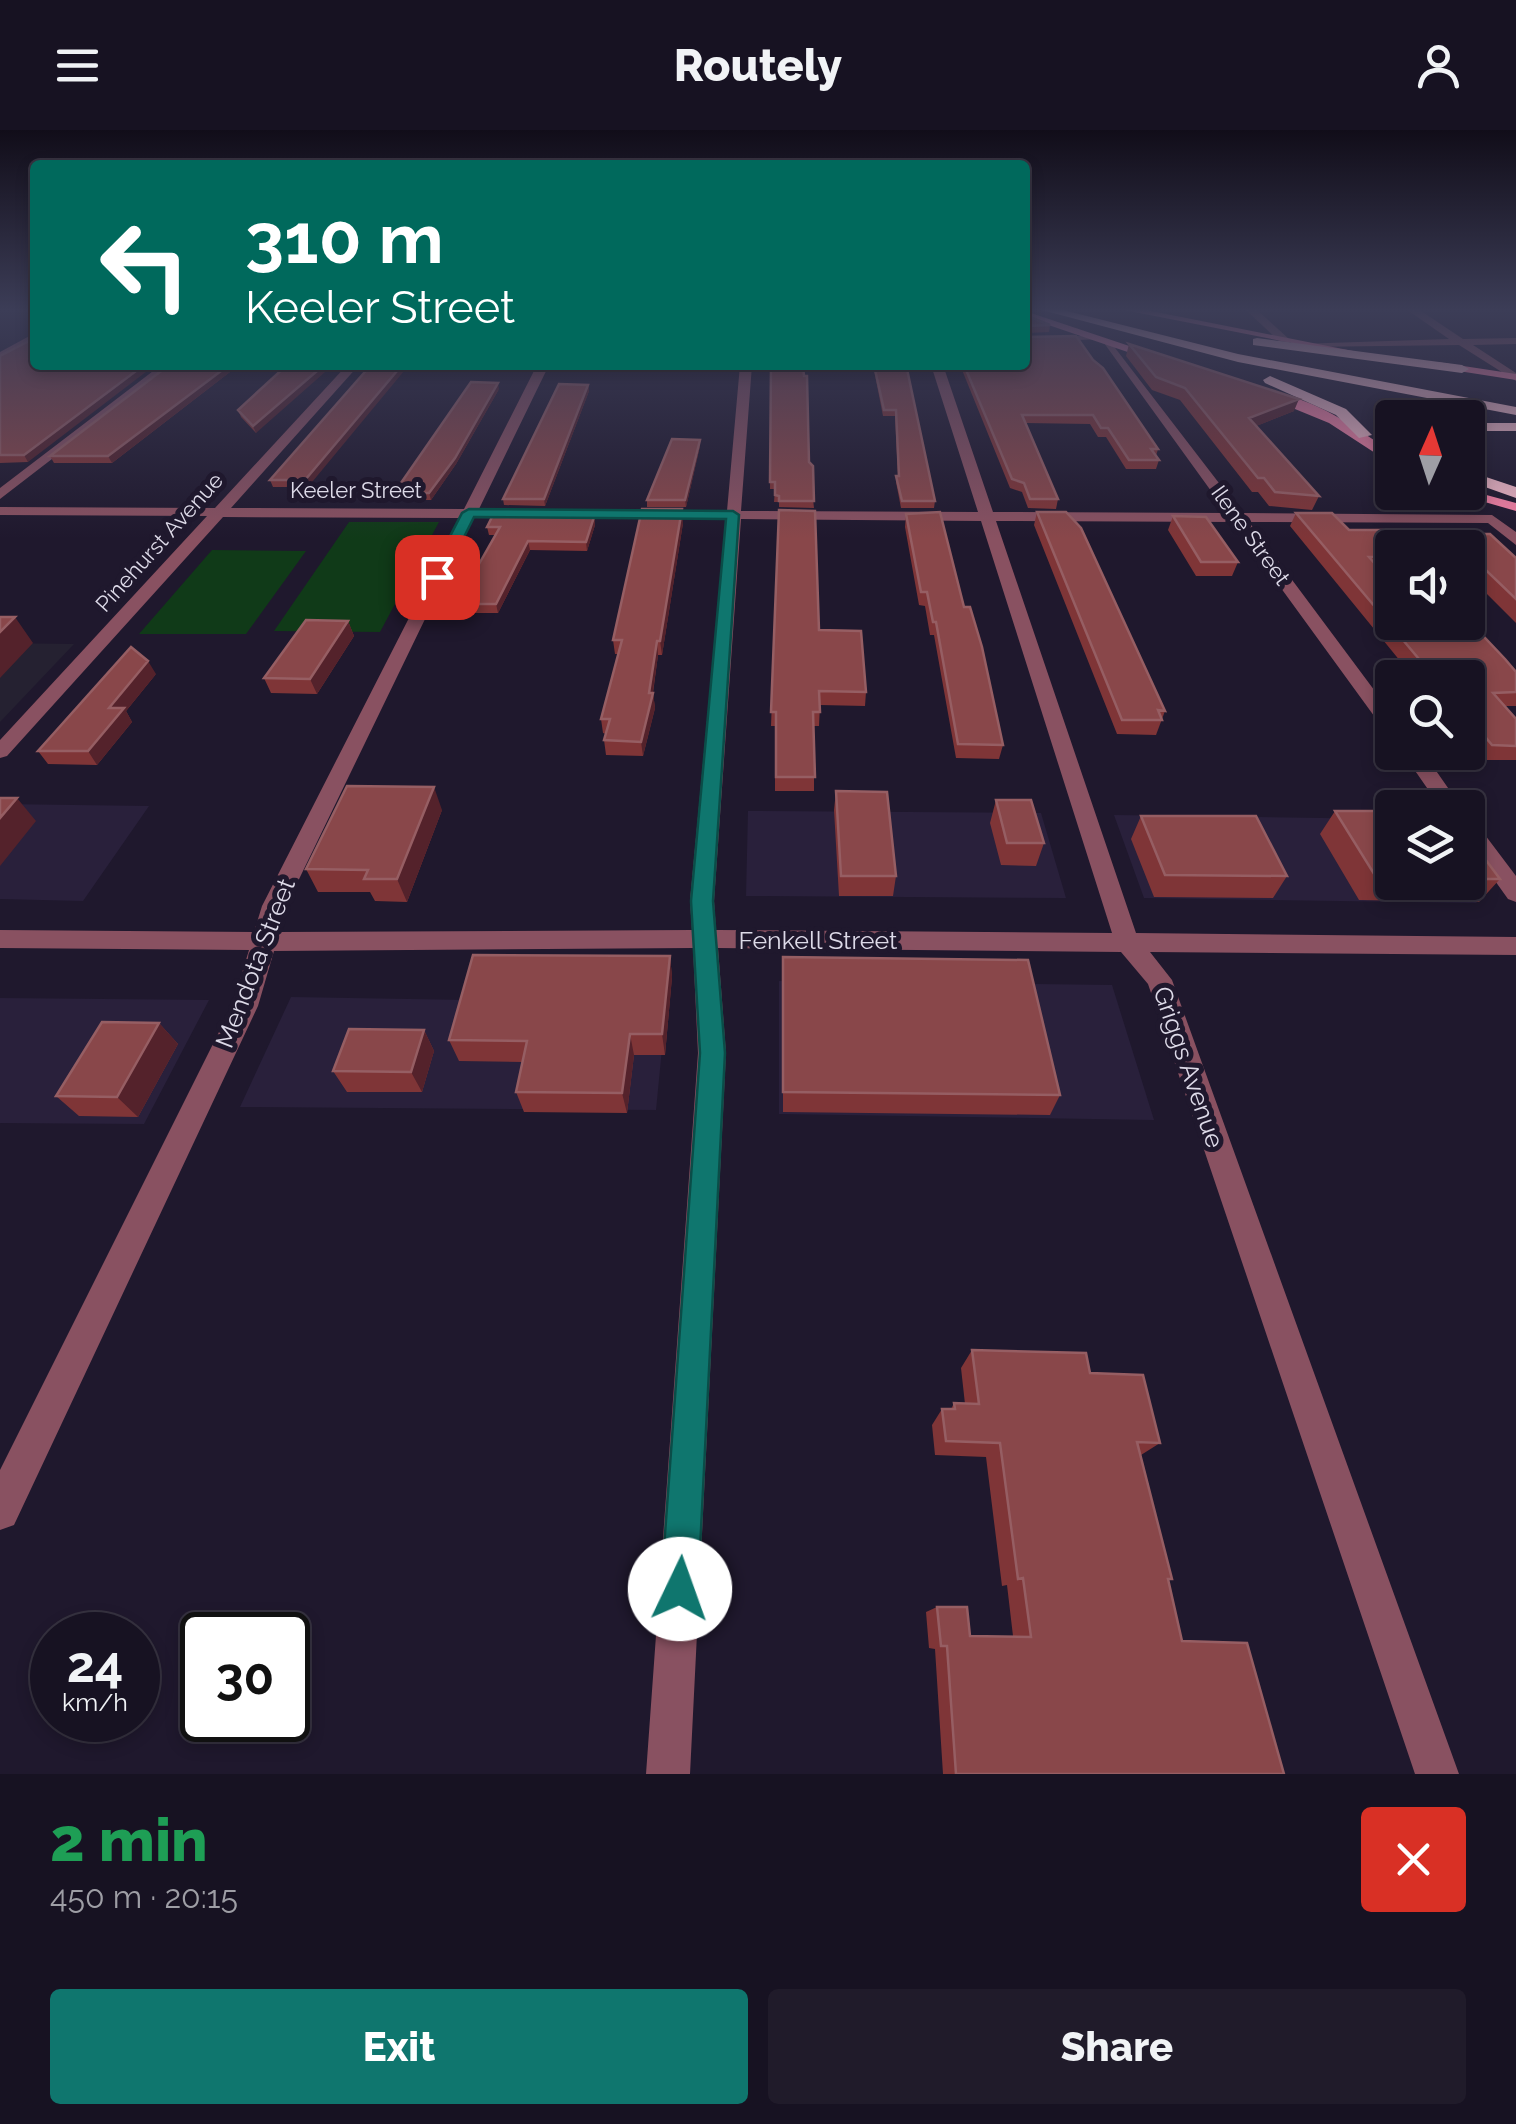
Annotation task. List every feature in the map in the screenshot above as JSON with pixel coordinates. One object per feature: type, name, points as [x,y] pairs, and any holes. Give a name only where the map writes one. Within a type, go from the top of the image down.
[{"type":"highway","points":[[1288,386],[1340,412],[1364,434]]},
{"type":"highway","points":[[1386,386],[1516,410]]},
{"type":"highway","points":[[1446,386],[1516,398]]},
{"type":"highway","points":[[1485,427],[1516,428]]},
{"type":"highway","points":[[1485,482],[1516,493]]},
{"type":"main road","points":[[1260,392],[1314,410],[1364,434],[1375,444]]},
{"type":"main road","points":[[1485,499],[1516,507]]},
{"type":"street","points":[[0,495],[141,386]]},
{"type":"street","name":"Pinehurst Avenue","points":[[0,752],[334,386]]},
{"type":"street","name":"Mendota Street","points":[[0,1511],[245,1006],[267,941],[274,906],[533,386]]},
{"type":"street","points":[[668,1774],[712,1053],[702,901],[744,386]]},
{"type":"street","name":"Griggs Avenue","points":[[944,386],[1127,942],[1159,980],[1437,1774]]},
{"type":"street","name":"Ilene Street","points":[[1138,386],[1375,703]]},
{"type":"street","name":"Keeler Street","points":[[0,511],[1492,519],[1516,540]]},
{"type":"street","points":[[1485,851],[1516,894]]},
{"type":"street","name":"Fenkell Street","points":[[0,939],[706,939],[1516,946]]},
{"type":"shaded area","points":[[0,643],[74,644],[0,722]]},
{"type":"shaded area","points":[[0,804],[149,806],[83,901],[0,899]]},
{"type":"shaded area","points":[[748,811],[1041,813],[1066,898],[746,896]]},
{"type":"shaded area","points":[[1114,815],[1375,819],[1375,900],[1477,903],[1144,898]]},
{"type":"shaded area","points":[[669,977],[656,1110],[240,1107],[291,997],[468,1000]]},
{"type":"shaded area","points":[[779,981],[1112,985],[1154,1120],[779,1114]]},
{"type":"shaded area","points":[[0,998],[209,1000],[144,1124],[0,1123]]},
{"type":"green space","points":[[349,522],[439,522],[380,632],[274,631]]},
{"type":"green space","points":[[212,550],[306,551],[246,634],[139,634]]},
{"type":"building","points":[[0,386],[116,386],[24,455],[0,455]]},
{"type":"building","points":[[142,386],[201,386],[108,456],[50,456]]},
{"type":"building","points":[[264,386],[300,386],[253,426],[238,410]]},
{"type":"building","points":[[353,386],[385,386],[305,480],[270,480]]},
{"type":"building","points":[[468,386],[496,386],[455,458],[429,493],[394,493]]},
{"type":"building","points":[[558,386],[588,386],[544,499],[503,499]]},
{"type":"building","points":[[771,386],[807,386],[814,501],[779,501],[775,482],[770,482]]},
{"type":"building","points":[[879,386],[911,386],[935,501],[902,501],[896,476],[896,410],[884,410]]},
{"type":"building","points":[[973,386],[1115,386],[1158,449],[1151,449],[1159,460],[1129,460],[1108,428],[1101,428],[1093,415],[1022,415],[1058,499],[1030,499],[1024,483],[1012,479]]},
{"type":"building","points":[[1179,386],[1258,386],[1299,399],[1249,418],[1319,496],[1275,492],[1264,478],[1258,478],[1185,388]]},
{"type":"building","points":[[672,439],[700,440],[685,500],[647,500]]},
{"type":"building","points":[[642,509],[682,509],[657,641],[649,693],[653,693],[641,742],[604,740],[610,719],[601,719],[622,640],[613,640]]},
{"type":"building","points":[[779,510],[815,511],[819,630],[861,631],[866,692],[819,691],[820,712],[813,712],[815,777],[776,777],[776,712],[771,712]]},
{"type":"building","points":[[940,512],[964,607],[970,607],[982,647],[1003,745],[958,744],[936,622],[927,592],[921,592],[906,514]]},
{"type":"building","points":[[1037,512],[1066,512],[1081,528],[1165,711],[1158,710],[1162,720],[1122,720]]},
{"type":"building","points":[[494,513],[594,517],[586,542],[528,541],[496,604],[462,604],[470,587],[466,587],[500,527],[487,527]]},
{"type":"building","points":[[1296,513],[1332,513],[1349,530],[1375,530],[1375,557],[1369,557],[1375,564],[1375,607]]},
{"type":"building","points":[[1173,516],[1206,517],[1238,562],[1201,562]]},
{"type":"building","points":[[1485,534],[1490,534],[1516,558],[1516,599],[1485,569]]},
{"type":"building","points":[[0,617],[15,617],[0,632]]},
{"type":"building","points":[[306,620],[348,621],[310,679],[264,678]]},
{"type":"building","points":[[1485,638],[1516,672],[1516,692],[1493,693],[1516,719],[1516,746],[1492,745],[1485,737],[1485,660],[1420,660],[1403,640]]},
{"type":"building","points":[[131,647],[148,661],[109,708],[124,708],[88,751],[38,751]]},
{"type":"building","points":[[347,786],[434,787],[397,879],[364,879],[368,870],[306,869]]},
{"type":"building","points":[[836,791],[887,792],[896,876],[841,876]]},
{"type":"building","points":[[0,798],[17,798],[0,818]]},
{"type":"building","points":[[996,800],[1031,800],[1044,843],[1007,843]]},
{"type":"building","points":[[1335,811],[1375,812],[1375,875]]},
{"type":"building","points":[[1141,816],[1256,816],[1287,876],[1165,875]]},
{"type":"building","points":[[1485,859],[1500,879],[1485,879]]},
{"type":"building","points":[[473,955],[670,956],[662,1034],[630,1034],[622,1093],[516,1092],[527,1041],[449,1040]]},
{"type":"building","points":[[783,957],[1028,960],[1060,1095],[783,1092]]},
{"type":"building","points":[[102,1022],[159,1023],[117,1097],[56,1096]]},
{"type":"building","points":[[349,1029],[424,1030],[411,1072],[333,1071]]},
{"type":"building","points":[[972,1350],[1086,1353],[1090,1373],[1143,1375],[1160,1443],[1137,1442],[1172,1579],[1168,1579],[1182,1641],[1247,1643],[1284,1774],[956,1774],[947,1646],[941,1646],[937,1607],[967,1607],[970,1636],[1031,1637],[1023,1578],[1018,1579],[1000,1443],[946,1441],[942,1409],[955,1409],[954,1403],[979,1404]]},
{"type":"route","points":[[437,577],[469,513],[733,515],[702,901],[712,1053],[680,1589]]}]
